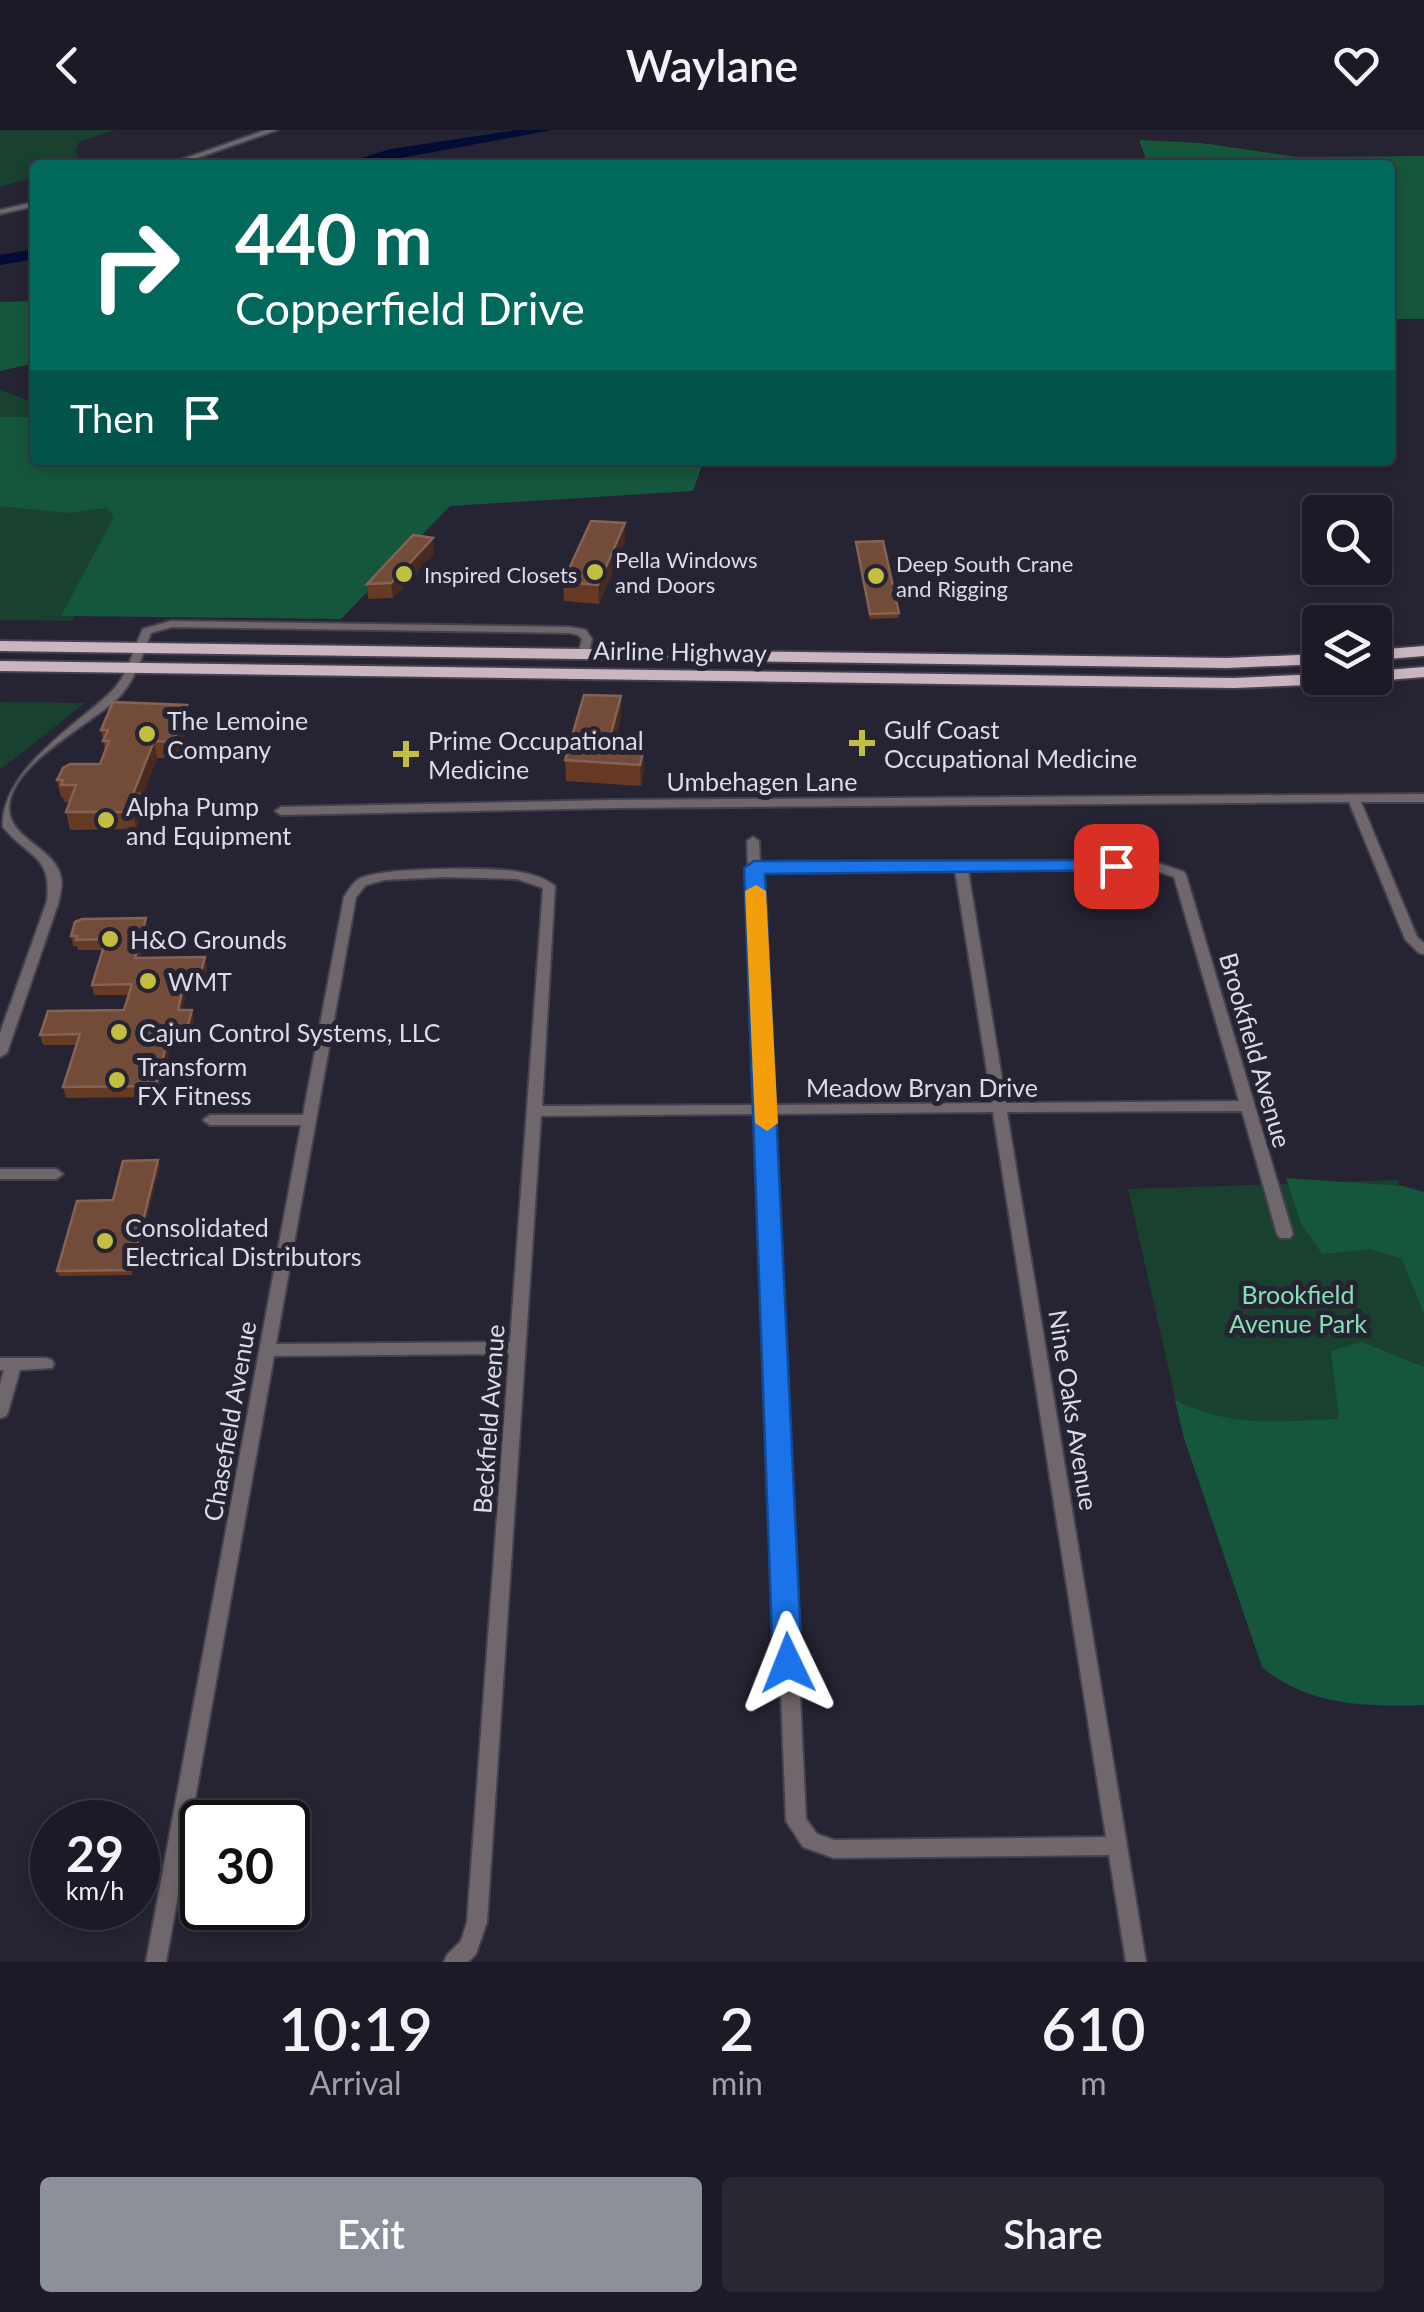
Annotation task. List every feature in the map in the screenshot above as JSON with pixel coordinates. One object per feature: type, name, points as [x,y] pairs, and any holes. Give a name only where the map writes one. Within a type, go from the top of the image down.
[{"type":"highway","name":"Airline Highway","points":[[0,646],[1227,663],[1302,660]]},
{"type":"highway","points":[[1392,654],[1424,651]]},
{"type":"highway","points":[[682,676],[770,671],[948,674],[960,670],[962,660]]},
{"type":"highway","name":"Airline Highway","points":[[0,666],[1234,683],[1302,680]]},
{"type":"highway","points":[[1392,675],[1424,672]]},
{"type":"street","points":[[185,160],[272,130]]},
{"type":"street","points":[[0,212],[30,205]]},
{"type":"street","points":[[0,1053],[53,901],[55,878],[46,862],[8,824],[3,806],[9,785],[28,764],[118,690],[139,648]]},
{"type":"street","points":[[1353,798],[1412,938],[1424,950]]},
{"type":"street","name":"Umbehagen Lane","points":[[281,811],[610,804],[1424,798]]},
{"type":"street","points":[[753,841],[792,1798],[800,1828],[810,1841],[834,1849],[1118,1846]]},
{"type":"street","name":"Brookfield Avenue","points":[[961,867],[1155,866],[1166,867],[1184,878],[1285,1234]]},
{"type":"street","points":[[754,868],[961,867]]},
{"type":"street","name":"Nine Oaks Avenue","points":[[961,867],[1136,1962]]},
{"type":"street","name":"Beckfield Avenue","points":[[353,890],[383,876],[517,875],[541,880],[549,886],[550,894],[477,1922],[461,1954]]},
{"type":"street","name":"Chasefield Avenue","points":[[156,1962],[353,890]]},
{"type":"street","name":"Meadow Bryan Drive","points":[[536,1112],[1249,1106]]},
{"type":"street","points":[[210,1120],[310,1120]]},
{"type":"street","points":[[0,1174],[56,1174]]},
{"type":"street","points":[[268,1350],[518,1348]]},
{"type":"street","points":[[0,1412],[7,1364],[46,1364]]},
{"type":"green space","points":[[0,130],[114,130],[79,142],[76,152],[80,160],[30,160],[30,178],[0,187]]},
{"type":"green space","points":[[1139,140],[1201,143],[1298,157],[1424,156],[1424,319],[1395,319],[1395,160],[1146,160]]},
{"type":"green space","points":[[30,301],[30,364],[0,371],[0,302]]},
{"type":"green space","points":[[0,390],[30,401],[30,465],[154,465],[72,621],[0,620]]},
{"type":"green space","points":[[0,417],[30,417],[30,465],[702,465],[693,491],[450,506],[341,619],[61,616],[114,517],[107,508],[66,513],[0,506]]},
{"type":"green space","points":[[0,702],[85,703],[0,770]]},
{"type":"green space","points":[[1286,1178],[1403,1186],[1424,1192],[1424,1314],[1402,1259],[1370,1249],[1322,1254],[1301,1223]]},
{"type":"green space","name":"Brookfield Avenue Park","points":[[1397,1180],[1424,1257],[1424,1430],[1184,1438],[1128,1189]]},
{"type":"green space","points":[[1362,1342],[1424,1367],[1424,1705],[1359,1704],[1318,1697],[1298,1690],[1262,1667],[1184,1438],[1175,1400],[1236,1419],[1339,1419],[1331,1351]]},
{"type":"building","points":[[591,521],[625,523],[598,585],[563,582]]},
{"type":"building","points":[[413,535],[433,538],[391,583],[367,584]]},
{"type":"building","name":"Deep South Crane and Rigging","points":[[883,541],[899,613],[870,614],[856,542]]},
{"type":"building","points":[[584,695],[621,696],[608,745],[644,747],[640,765],[565,760]]},
{"type":"building","points":[[113,702],[187,705],[173,742],[154,741],[133,794],[139,794],[133,812],[66,812],[76,785],[61,785],[63,780],[57,780],[70,764],[100,764],[109,741],[103,741],[108,730],[101,730]]},
{"type":"building","points":[[146,918],[135,958],[205,957],[198,984],[184,984],[178,1010],[192,1010],[186,1033],[169,1034],[156,1086],[63,1087],[80,1034],[40,1035],[48,1011],[124,1010],[132,984],[92,985],[106,939],[76,940],[77,936],[71,936],[75,922]]},
{"type":"building","name":"Consolidated Electrical Distributors","points":[[158,1160],[131,1270],[57,1271],[77,1201],[113,1200],[123,1161]]},
{"type":"waterway","points":[[365,160],[545,130]]},
{"type":"waterway","points":[[0,260],[30,255]]},
{"type":"slow traffic","points":[[756,891],[767,1123]]},
{"type":"place","name":"Pella Windows and Doors","points":[[595,572]]},
{"type":"place","name":"Inspired Closets","points":[[404,574]]},
{"type":"place","name":"Deep South Crane and Rigging","points":[[876,576]]},
{"type":"place","name":"The Lemoine Company","points":[[147,734]]},
{"type":"place","name":"Gulf Coast Occupational Medicine","points":[[862,743]]},
{"type":"place","name":"Prime Occupational Medicine","points":[[406,754]]},
{"type":"place","name":"Alpha Pump and Equipment","points":[[106,820]]},
{"type":"place","name":"H&O Grounds","points":[[110,939]]},
{"type":"place","name":"WMT","points":[[148,981]]},
{"type":"place","name":"Cajun Control Systems, LLC","points":[[119,1032]]},
{"type":"place","name":"Transform FX Fitness","points":[[117,1080]]},
{"type":"place","name":"Consolidated Electrical Distributors","points":[[105,1241]]},
{"type":"route","points":[[788,1663],[754,868],[1116,866]]}]
